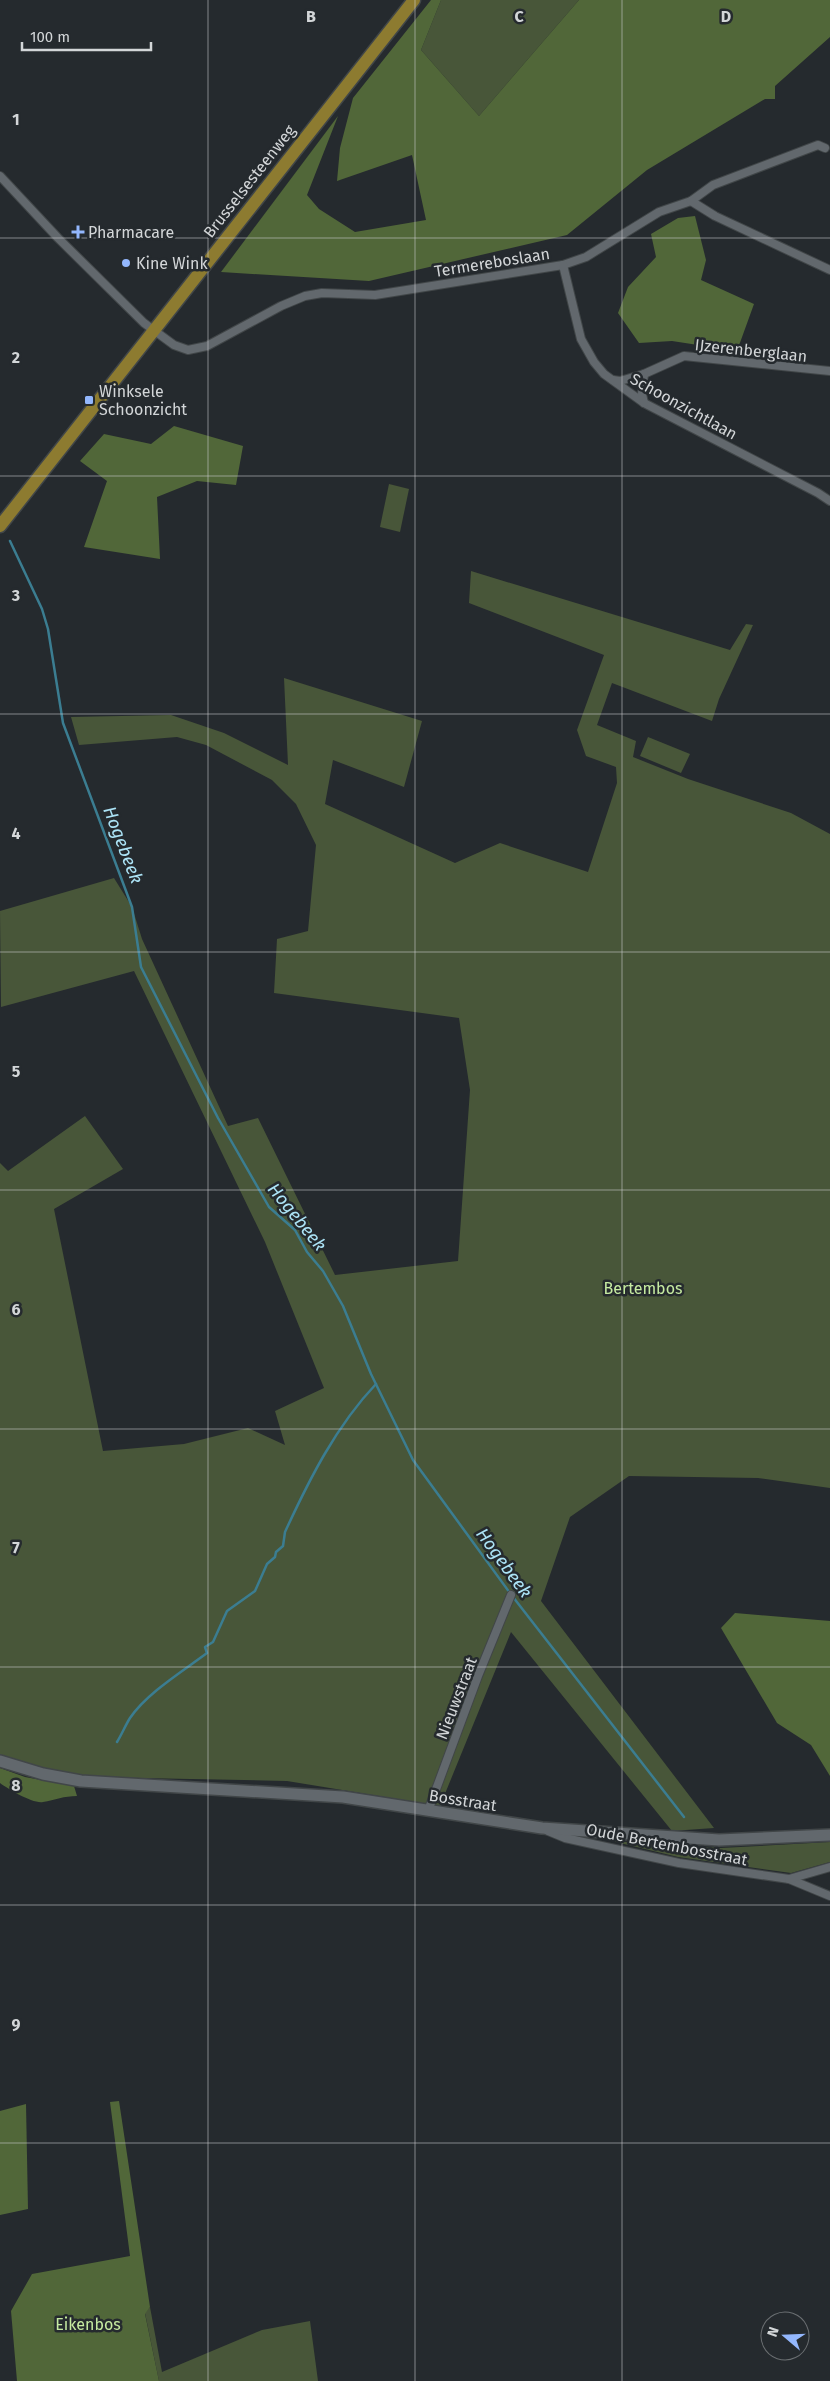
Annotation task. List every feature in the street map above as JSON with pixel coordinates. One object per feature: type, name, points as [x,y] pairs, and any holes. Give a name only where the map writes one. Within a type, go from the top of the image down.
[{"type":"main road","name":"Brusselsesteenweg","points":[[0,526],[414,0]]},
{"type":"street","name":"Termereboslaan","points":[[0,176],[89,269],[153,330],[178,347],[197,350],[281,306],[305,296],[322,294],[375,295],[563,265],[586,256],[659,212],[691,200],[722,182],[818,145],[825,148]]},
{"type":"street","points":[[691,200],[714,216],[830,270]]},
{"type":"street","name":"Schoonzichtlaan","points":[[563,265],[582,339],[594,362],[612,380],[644,403],[830,501]]},
{"type":"street","name":"IJzerenberglaan","points":[[612,380],[620,381],[644,374],[684,356],[830,372]]},
{"type":"street","points":[[644,374],[642,394],[644,403]]},
{"type":"street","points":[[818,493],[830,492]]},
{"type":"street","name":"Nieuwstraat","points":[[428,1811],[478,1676],[511,1595]]},
{"type":"street","name":"Bosstraat","points":[[0,1761],[43,1774],[91,1782],[343,1797],[542,1828],[719,1840],[830,1835]]},
{"type":"street","name":"Oude Bertembosstraat","points":[[542,1828],[565,1838],[679,1862],[789,1879],[830,1896]]},
{"type":"street","name":"Oude Bertembosstraat","points":[[789,1879],[830,1867]]},
{"type":"green space","points":[[431,0],[441,0],[421,50],[479,116],[579,0],[830,0],[830,37],[775,86],[775,99],[765,99],[647,170],[567,235],[369,281],[221,272],[338,116],[307,195],[319,209],[355,232],[426,220],[412,155],[337,181],[340,148],[353,98]]},
{"type":"green space","points":[[441,0],[579,0],[479,116],[421,50]]},
{"type":"green space","points":[[695,216],[706,260],[701,280],[754,304],[737,351],[672,341],[639,343],[618,313],[628,287],[656,257],[651,234],[678,218]]},
{"type":"green space","points":[[174,426],[243,446],[236,485],[197,481],[157,497],[160,559],[84,547],[107,481],[80,461],[104,434],[151,444]]},
{"type":"green space","points":[[389,484],[409,489],[400,532],[380,527]]},
{"type":"green space","name":"Bertembos","points":[[471,571],[730,650],[746,624],[753,625],[719,699],[712,721],[612,683],[597,725],[636,741],[633,757],[688,779],[791,813],[830,834],[830,1488],[758,1478],[629,1476],[570,1517],[541,1601],[714,1828],[672,1831],[511,1632],[440,1806],[287,1781],[92,1777],[29,1765],[0,1755],[0,1163],[8,1171],[85,1116],[123,1169],[54,1209],[103,1451],[184,1444],[248,1428],[285,1445],[275,1411],[324,1388],[265,1242],[134,971],[1,1007],[0,911],[114,878],[132,907],[142,939],[228,1126],[258,1118],[335,1275],[458,1261],[470,1090],[459,1018],[274,993],[277,939],[308,931],[316,845],[296,804],[272,780],[206,745],[177,737],[79,745],[71,717],[171,715],[224,733],[288,765],[284,678],[422,721],[404,787],[333,760],[325,804],[455,863],[500,843],[588,872],[617,783],[616,767],[586,756],[577,730],[604,655],[469,603]]},
{"type":"green space","points":[[648,737],[690,754],[681,773],[640,756]]},
{"type":"green space","points":[[735,1613],[830,1621],[830,1776],[811,1745],[777,1723],[721,1628]]},
{"type":"green space","points":[[0,1768],[25,1777],[74,1786],[77,1796],[43,1802],[33,1801],[0,1783]]},
{"type":"green space","points":[[612,1841],[721,1848],[830,1842],[830,1862],[791,1873],[678,1857]]},
{"type":"green space","name":"Eikenbos","points":[[119,2101],[150,2307],[145,2314],[159,2381],[17,2381],[11,2311],[32,2274],[130,2256],[110,2102]]},
{"type":"green space","points":[[26,2104],[28,2209],[0,2215],[0,2111]]},
{"type":"green space","points":[[150,2307],[162,2372],[262,2330],[310,2321],[318,2381],[159,2381],[145,2313]]},
{"type":"waterway","name":"Hogebeek","points":[[10,541],[42,609],[48,629],[63,723],[132,907],[141,967],[218,1118],[269,1207],[295,1230],[307,1252],[323,1271],[343,1306],[371,1374],[413,1460],[510,1593]]},
{"type":"waterway","points":[[117,1742],[137,1709],[166,1683],[207,1653],[205,1647],[213,1642],[227,1611],[255,1591],[267,1564],[283,1546],[285,1532],[324,1454],[348,1418],[376,1384]]},
{"type":"waterway","name":"Hogebeek","points":[[513,1597],[684,1817]]},
{"type":"place","name":"Pharmacare","points":[[78,232]]},
{"type":"place","name":"Kine Wink","points":[[126,263]]},
{"type":"place","name":"Winksele Schoonzicht","points":[[89,400]]}]
